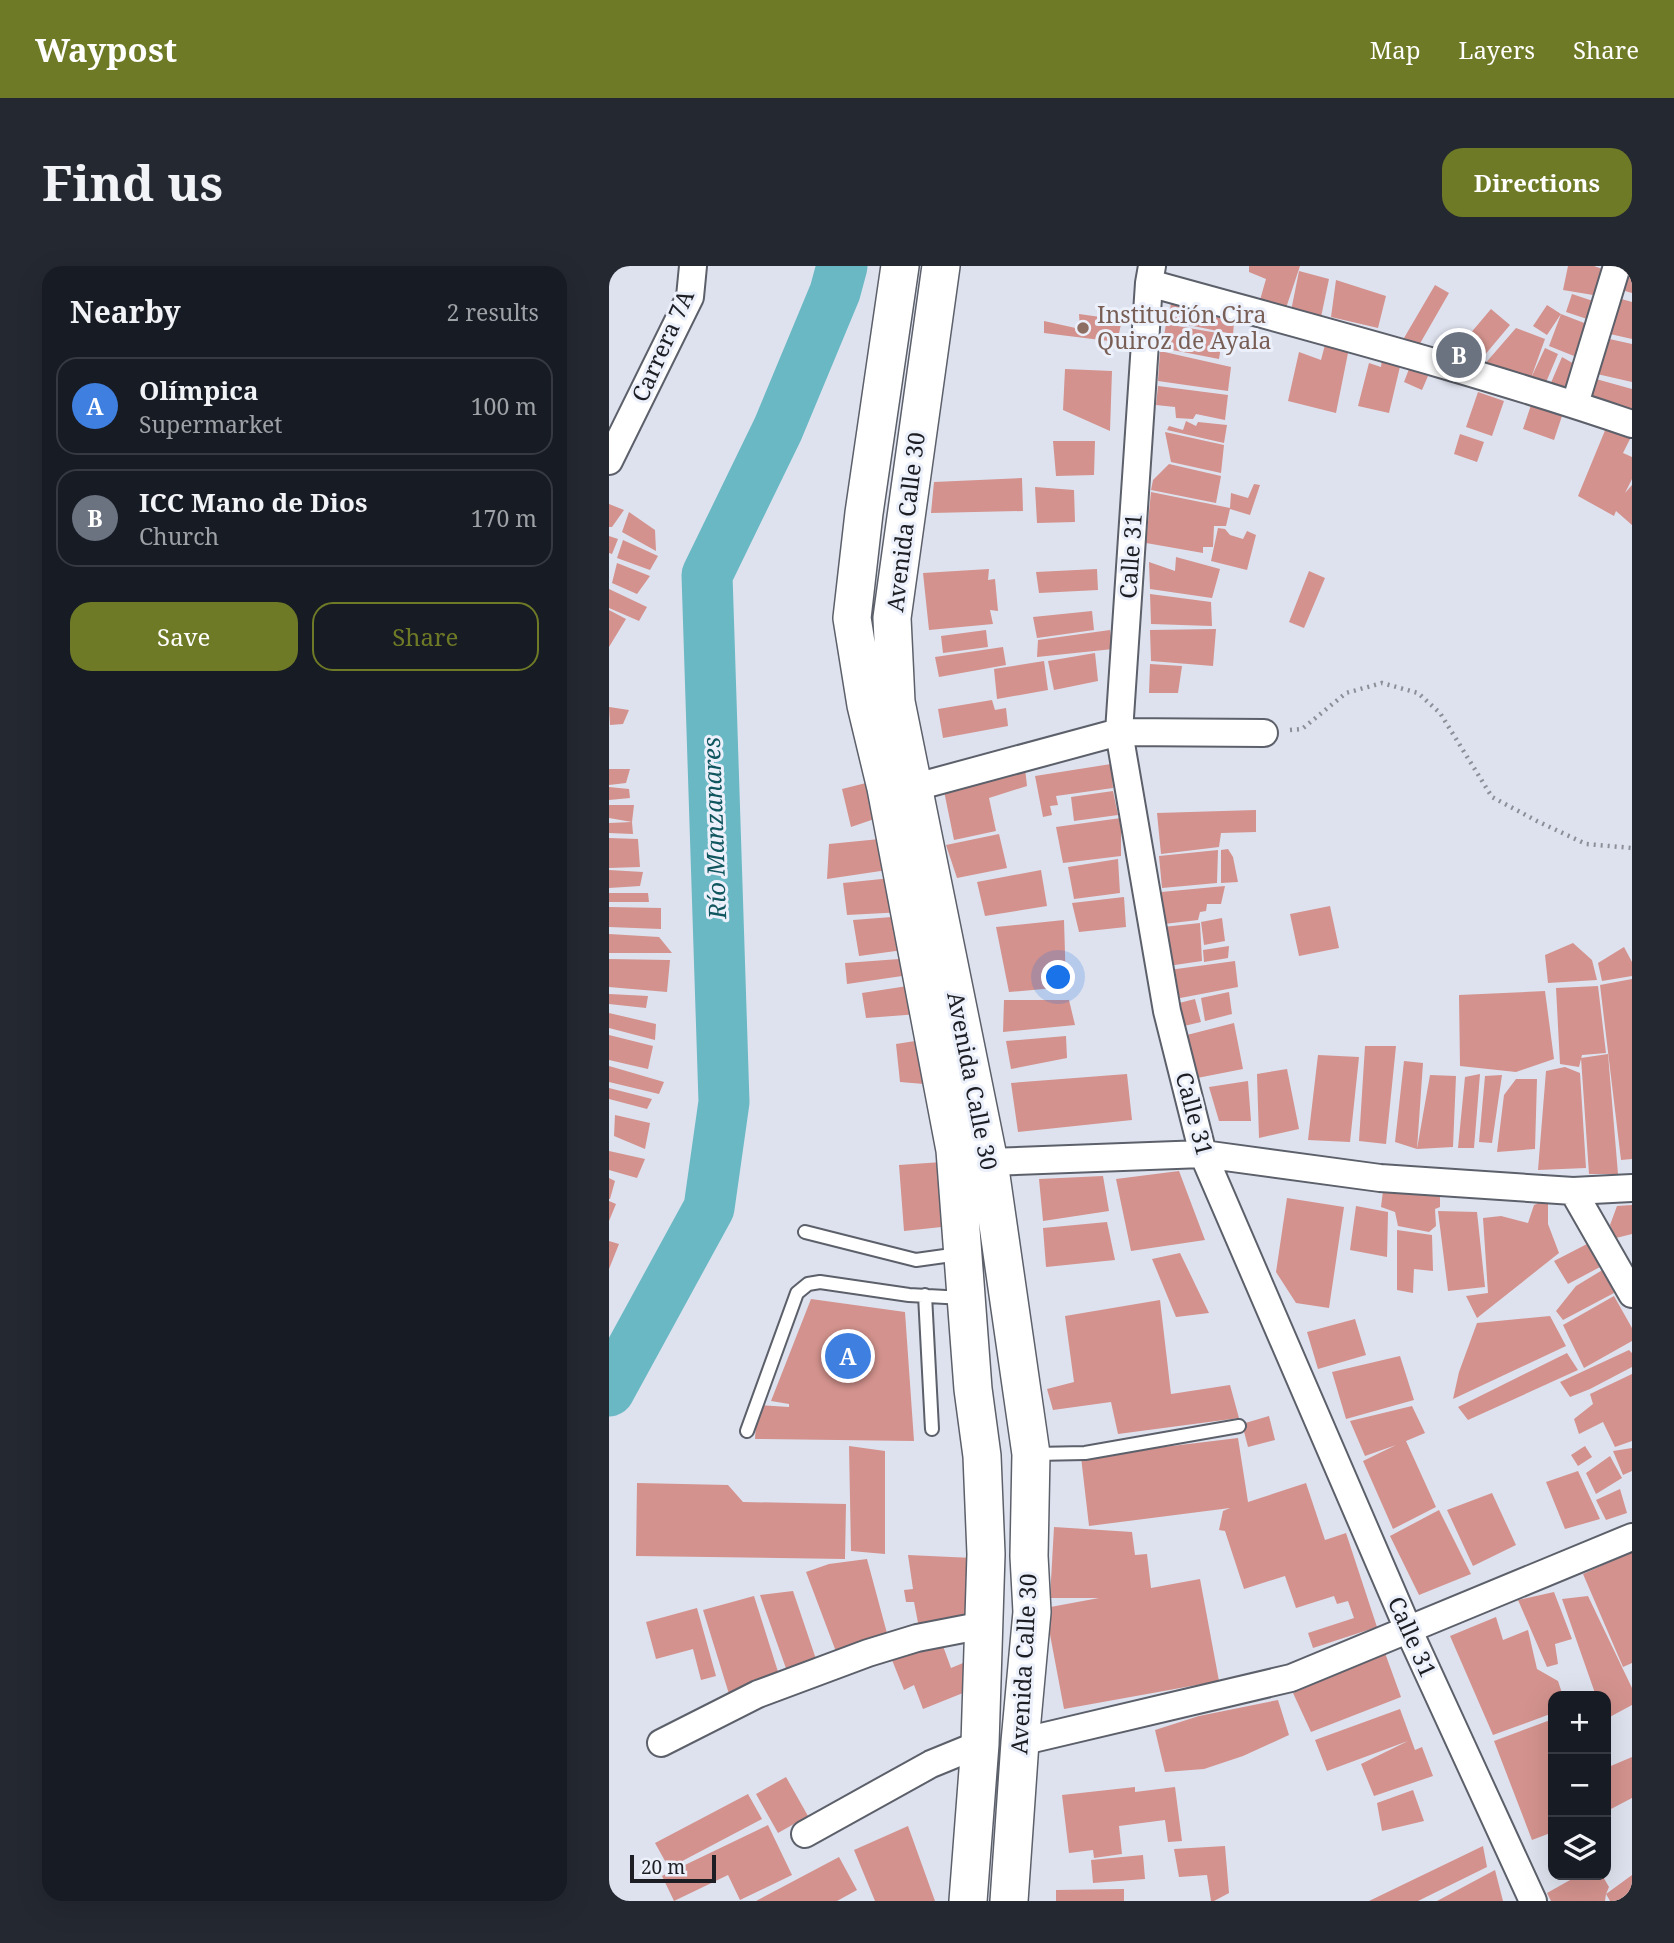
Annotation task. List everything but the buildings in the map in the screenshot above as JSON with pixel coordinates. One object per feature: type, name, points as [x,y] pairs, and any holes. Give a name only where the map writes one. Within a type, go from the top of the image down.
[{"type":"main road","name":"Avenida Calle 30","points":[[900,266],[864,513],[852,618],[866,705],[886,788],[955,1150],[973,1390],[982,1456],[986,1554],[980,1744],[968,1901]]},
{"type":"main road","name":"Avenida Calle 30","points":[[941,266],[893,618],[896,702],[989,1162],[1031,1454],[1029,1556],[1032,1612],[1009,1901]]},
{"type":"street","name":"Carrera 7A","points":[[609,461],[690,297],[693,266]]},
{"type":"street","points":[[1575,404],[1617,266]]},
{"type":"street","points":[[1151,275],[1575,404],[1632,424]]},
{"type":"street","name":"Calle 31","points":[[1151,275],[1119,732],[1167,1011],[1203,1154],[1408,1629],[1533,1901]]},
{"type":"street","points":[[912,788],[1119,732],[1264,733]]},
{"type":"street","points":[[989,1162],[1203,1154],[1380,1178],[1573,1191],[1632,1188]]},
{"type":"street","points":[[1573,1191],[1632,1294]]},
{"type":"street","points":[[1020,1742],[1291,1678],[1632,1537]]},
{"type":"street","points":[[661,1743],[758,1694],[868,1653],[917,1638],[984,1625]]},
{"type":"street","points":[[805,1834],[931,1764],[980,1744]]},
{"type":"lane","points":[[805,1233],[916,1259],[963,1254]]},
{"type":"lane","points":[[747,1431],[797,1293],[808,1284],[820,1282],[909,1295],[968,1298]]},
{"type":"lane","points":[[925,1294],[932,1429]]},
{"type":"lane","points":[[1031,1454],[1085,1453],[1239,1426]]},
{"type":"path","points":[[1264,733],[1302,729],[1346,694],[1382,683],[1418,693],[1440,713],[1492,797],[1586,844],[1632,848]]},
{"type":"waterway","name":"Río Manzanares","points":[[609,1391],[709,1208],[724,1102],[707,575],[778,429],[835,292],[842,266]]},
{"type":"place","name":"Institución Cira Quiroz de Ayala","points":[[1083,328]]},
{"type":"place","name":"ICC Mano de Dios","points":[[1459,355]]},
{"type":"place","name":"Olímpica","points":[[848,1356]]}]
